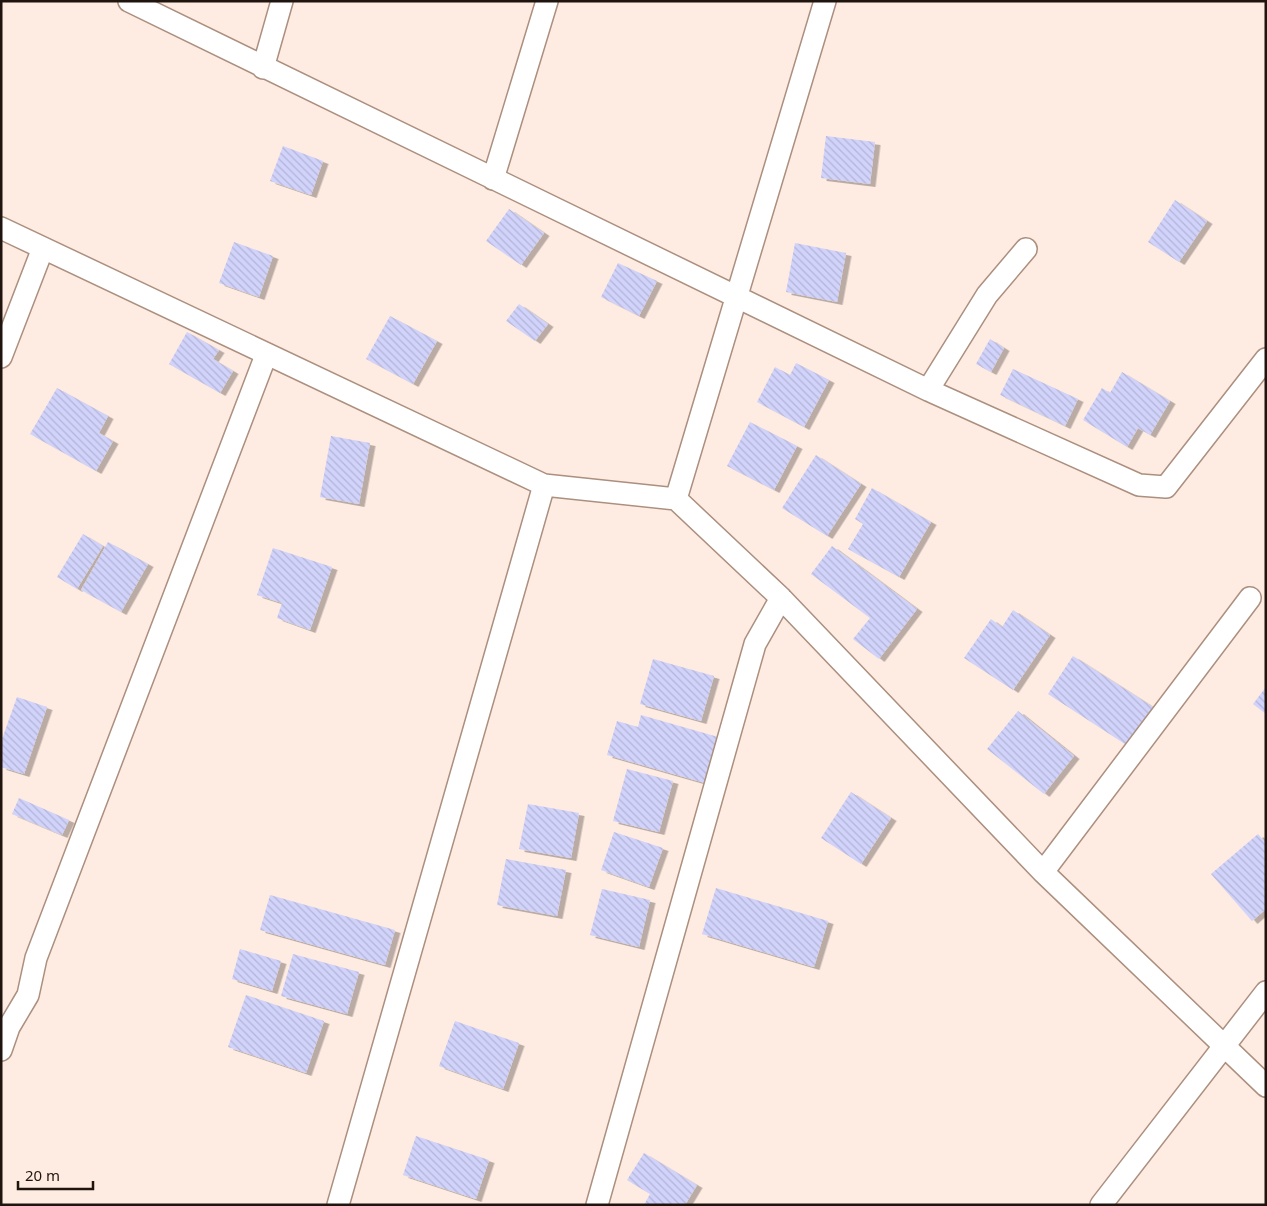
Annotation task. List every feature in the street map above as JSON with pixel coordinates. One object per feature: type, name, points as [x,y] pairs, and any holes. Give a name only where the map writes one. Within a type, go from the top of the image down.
[{"type":"street","points":[[130,1],[263,68],[928,390],[1139,485],[1166,487],[1266,359]]},
{"type":"street","points":[[263,68],[282,1]]},
{"type":"street","points":[[493,179],[546,1]]},
{"type":"street","points":[[676,499],[735,295],[825,1]]},
{"type":"street","points":[[1,228],[544,485],[676,499],[781,598],[1043,872],[1266,1086]]},
{"type":"street","points":[[1,357],[43,248]]},
{"type":"street","points":[[928,390],[987,295],[1026,249]]},
{"type":"street","points":[[1,1050],[9,1027],[28,995],[36,958],[266,355]]},
{"type":"street","points":[[338,1205],[544,485]]},
{"type":"street","points":[[597,1205],[755,644],[781,598]]},
{"type":"street","points":[[1043,872],[1250,598]]},
{"type":"street","points":[[1101,1205],[1266,992]]},
{"type":"building","points":[[826,136],[875,142],[870,184],[821,178]]},
{"type":"building","points":[[283,146],[323,161],[311,195],[270,181]]},
{"type":"building","points":[[1175,200],[1207,221],[1179,262],[1148,242]]},
{"type":"building","points":[[509,209],[544,233],[521,265],[486,241]]},
{"type":"building","points":[[234,242],[273,256],[259,297],[219,283]]},
{"type":"building","points":[[795,243],[846,253],[837,302],[786,292]]},
{"type":"building","points":[[618,263],[657,281],[639,316],[601,297]]},
{"type":"building","points":[[519,304],[548,324],[535,341],[506,321]]},
{"type":"building","points":[[390,316],[437,341],[413,384],[366,359]]},
{"type":"building","points":[[187,332],[219,350],[213,359],[233,371],[220,393],[169,364]]},
{"type":"building","points":[[990,339],[1004,348],[991,372],[976,364]]},
{"type":"building","points":[[796,363],[829,380],[804,427],[757,402],[775,367],[790,375]]},
{"type":"building","points":[[1013,369],[1078,399],[1065,426],[1000,395]]},
{"type":"building","points":[[1122,372],[1170,401],[1150,435],[1138,428],[1127,447],[1083,420],[1102,388],[1110,393]]},
{"type":"building","points":[[57,388],[108,416],[99,433],[113,441],[96,471],[30,434]]},
{"type":"building","points":[[750,422],[797,446],[774,490],[727,466]]},
{"type":"building","points":[[331,436],[370,443],[359,504],[320,497]]},
{"type":"building","points":[[816,455],[861,484],[827,536],[782,508]]},
{"type":"building","points":[[872,488],[931,522],[899,577],[848,549],[863,524],[855,519]]},
{"type":"building","points":[[83,534],[103,546],[77,589],[57,577]]},
{"type":"building","points":[[108,542],[148,564],[121,612],[81,590]]},
{"type":"building","points":[[832,546],[917,609],[879,659],[853,639],[870,618],[811,574]]},
{"type":"building","points":[[273,548],[332,567],[310,630],[277,618],[282,603],[257,595]]},
{"type":"building","points":[[1013,610],[1050,635],[1013,690],[964,658],[991,619],[1002,627]]},
{"type":"building","points":[[1073,656],[1153,707],[1128,746],[1048,694]]},
{"type":"building","points":[[653,659],[714,676],[701,721],[640,704]]},
{"type":"building","points":[[1266,687],[1266,714],[1253,704]]},
{"type":"building","points":[[17,697],[47,707],[24,774],[1,767],[1,742]]},
{"type":"building","points":[[1018,711],[1074,756],[1044,794],[987,749]]},
{"type":"building","points":[[641,715],[718,737],[705,783],[607,755],[617,721],[638,727]]},
{"type":"building","points":[[627,769],[673,781],[659,832],[613,821]]},
{"type":"building","points":[[851,792],[891,818],[861,864],[821,838]]},
{"type":"building","points":[[19,798],[69,820],[62,835],[12,814]]},
{"type":"building","points":[[528,804],[579,813],[571,858],[519,849]]},
{"type":"building","points":[[614,832],[663,848],[649,887],[601,870]]},
{"type":"building","points":[[1258,834],[1266,843],[1266,909],[1252,921],[1211,874]]},
{"type":"building","points":[[506,859],[566,870],[557,916],[497,905]]},
{"type":"building","points":[[716,888],[828,921],[814,967],[702,934]]},
{"type":"building","points":[[602,889],[650,900],[639,947],[590,935]]},
{"type":"building","points":[[270,895],[395,930],[385,965],[260,930]]},
{"type":"building","points":[[240,949],[281,961],[272,991],[232,979]]},
{"type":"building","points":[[293,954],[359,972],[347,1014],[281,996]]},
{"type":"building","points":[[246,995],[324,1021],[306,1073],[228,1047]]},
{"type":"building","points":[[455,1021],[519,1043],[503,1089],[439,1066]]},
{"type":"building","points":[[416,1136],[489,1160],[476,1199],[403,1175]]},
{"type":"building","points":[[644,1153],[697,1185],[685,1205],[644,1205],[650,1194],[627,1180]]}]
